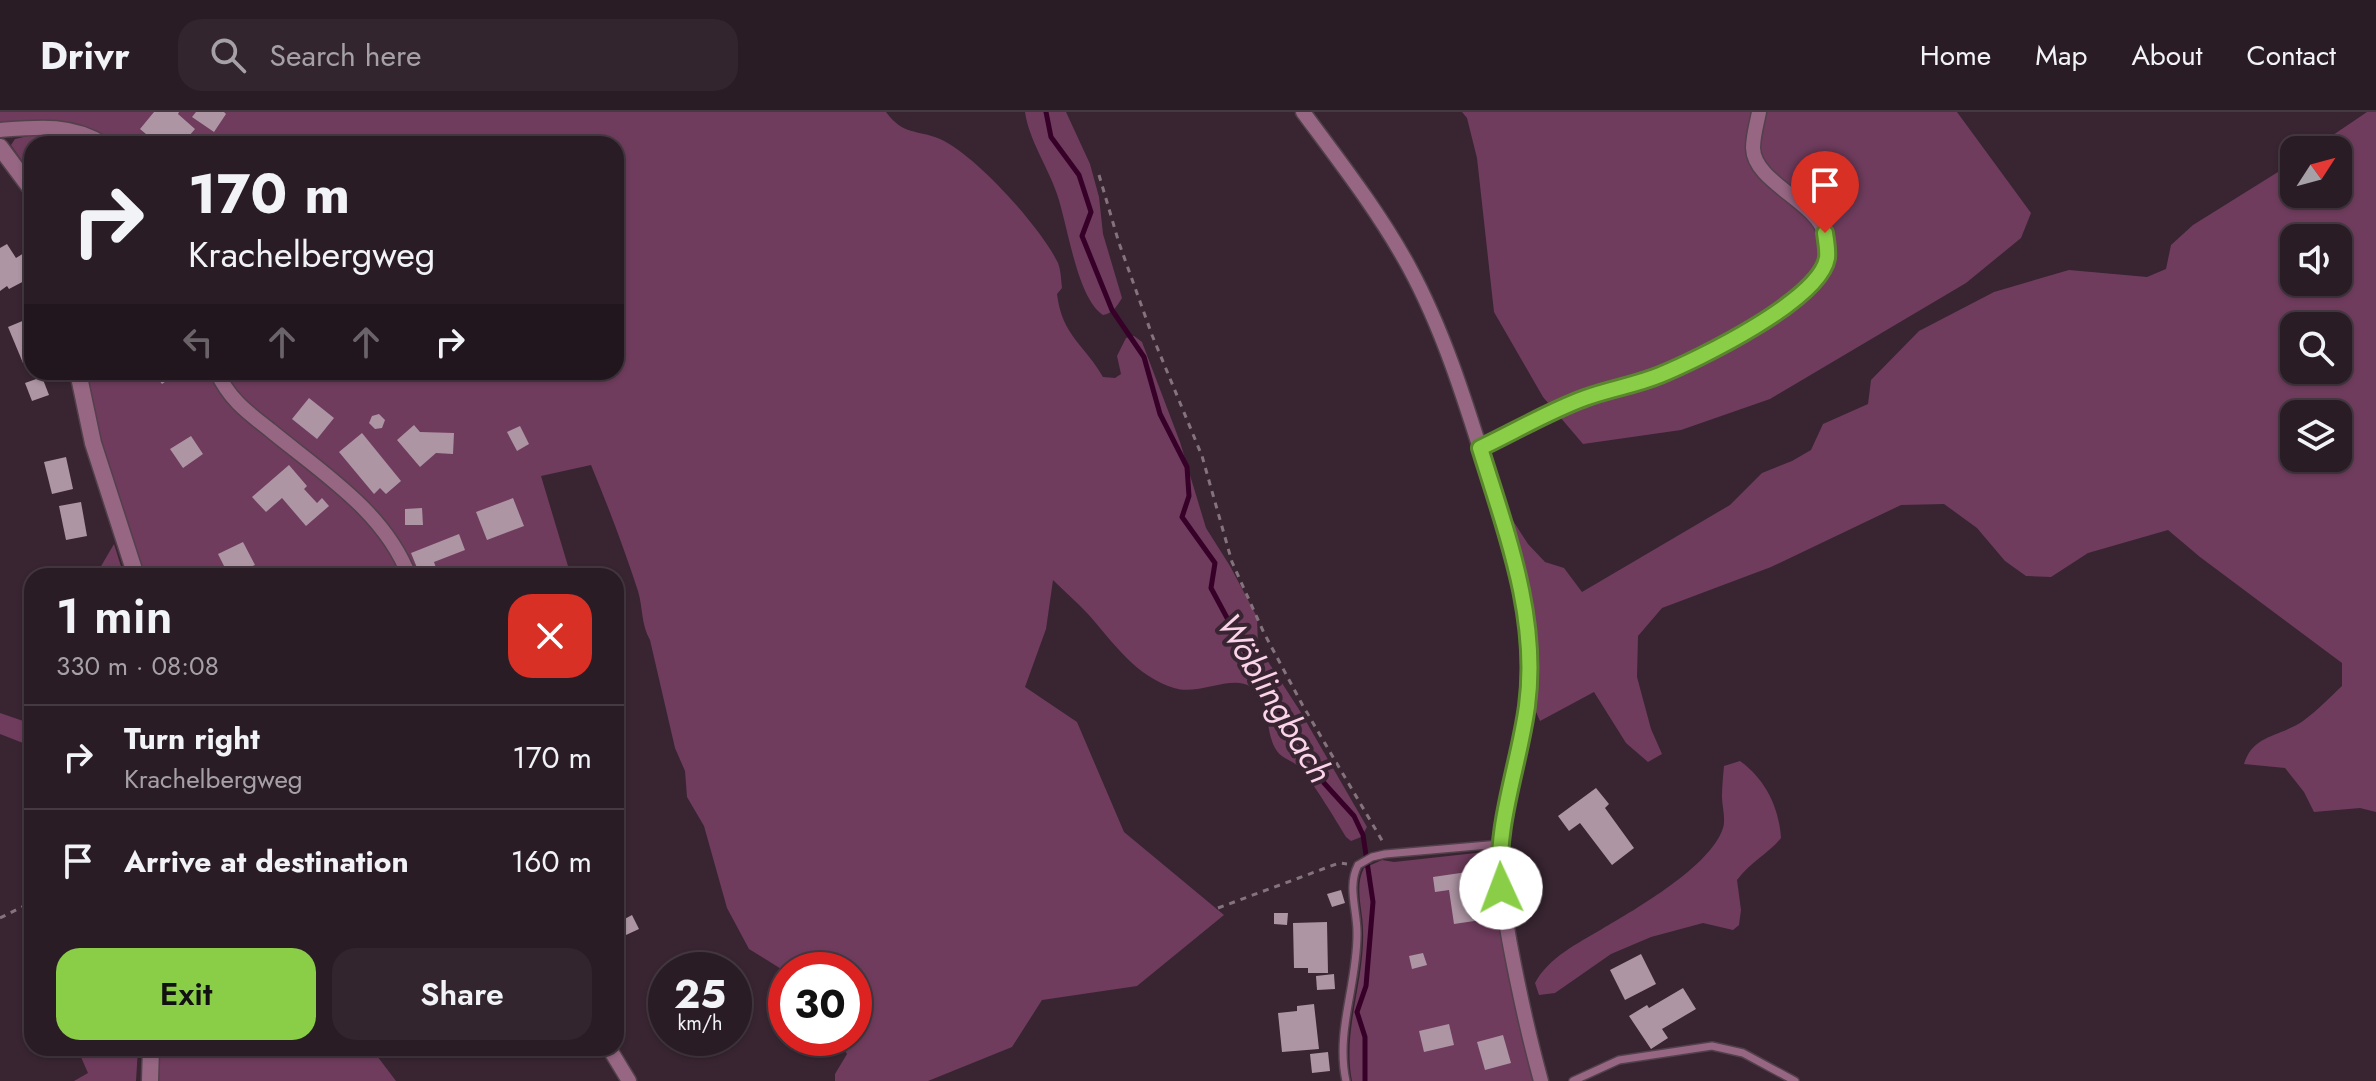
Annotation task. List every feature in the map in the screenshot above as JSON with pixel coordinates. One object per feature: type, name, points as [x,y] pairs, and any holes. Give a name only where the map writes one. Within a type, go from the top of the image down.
[{"type":"street","points":[[1303,112],[1383,223],[1410,268],[1439,334],[1480,448],[1514,559],[1529,632],[1527,705],[1500,844],[1499,870],[1527,1030],[1541,1081]]},
{"type":"street","points":[[1480,448],[1582,399],[1658,376],[1692,361],[1760,323],[1802,295],[1817,279],[1827,259],[1825,233],[1815,216],[1763,171],[1753,151],[1759,112]]},
{"type":"street","points":[[0,130],[41,126],[69,129],[85,136]]},
{"type":"street","points":[[0,147],[24,179]]},
{"type":"street","points":[[80,380],[93,443],[133,568]]},
{"type":"street","points":[[221,380],[244,411],[370,515],[399,551],[406,568]]},
{"type":"street","points":[[150,1081],[151,1056]]},
{"type":"street","points":[[614,1056],[629,1081]]},
{"type":"lane","points":[[1346,1081],[1343,1037],[1357,931],[1352,885],[1358,865],[1385,854],[1500,844]]},
{"type":"lane","points":[[1573,1081],[1619,1060],[1712,1046],[1743,1053],[1795,1081]]},
{"type":"path","points":[[1099,175],[1152,335],[1202,456],[1232,562],[1264,633],[1303,706],[1383,838],[1385,854]]},
{"type":"path","points":[[1218,908],[1339,863],[1358,865]]},
{"type":"path","points":[[0,918],[24,906]]},
{"type":"shaded area","points":[[0,112],[886,112],[899,125],[955,147],[1006,194],[1050,248],[1060,269],[1062,288],[1057,294],[1064,320],[1103,377],[1115,378],[1121,374],[1117,356],[1126,338],[1134,336],[1142,342],[1180,442],[1206,528],[1257,617],[1258,646],[1300,711],[1367,827],[1361,837],[1351,841],[1346,837],[1303,772],[1275,748],[1262,700],[1251,687],[1234,683],[1184,690],[1160,683],[1136,667],[1053,580],[1046,629],[1025,687],[1077,722],[1124,832],[1224,915],[1137,986],[1042,1000],[1012,1047],[928,1081],[835,1081],[835,1074],[846,1056],[872,1056],[872,952],[768,952],[768,961],[749,949],[727,908],[704,826],[687,797],[685,771],[675,748],[638,591],[591,465],[541,476],[569,568],[410,568],[403,549],[247,408],[227,380],[624,380],[624,136],[95,134],[0,126]]},
{"type":"shaded area","points":[[1025,112],[1066,112],[1090,164],[1099,197],[1103,234],[1122,298],[1106,314],[1103,315],[1094,306],[1086,293],[1057,194],[1030,133]]},
{"type":"shaded area","points":[[1462,112],[1957,112],[2031,213],[2021,238],[1966,283],[1770,399],[1681,430],[1583,444],[1543,397],[1494,312],[1477,158],[1467,118]]},
{"type":"shaded area","points":[[2367,112],[2376,112],[2376,812],[2360,808],[2314,812],[2304,792],[2285,768],[2244,764],[2248,754],[2261,741],[2303,721],[2342,686],[2342,663],[2168,530],[2088,553],[2051,577],[2026,576],[2005,561],[1977,528],[1944,504],[1901,505],[1771,567],[1662,608],[1638,636],[1637,677],[1651,729],[1662,754],[1648,762],[1626,743],[1594,692],[1540,721],[1533,705],[1503,505],[1528,544],[1545,562],[1564,568],[1582,592],[1730,505],[1762,473],[1811,450],[1823,424],[1868,404],[1871,380],[1919,331],[1994,292],[2069,270],[2147,277],[2166,269],[2171,245],[2193,225],[2280,171],[2280,208],[2352,208],[2352,136],[2332,136]]},
{"type":"shaded area","points":[[41,133],[71,136],[28,136]]},
{"type":"shaded area","points":[[24,137],[24,164],[11,145],[15,139]]},
{"type":"shaded area","points":[[88,380],[214,380],[240,415],[361,515],[391,554],[397,568],[141,568],[100,441]]},
{"type":"shaded area","points":[[114,544],[122,568],[100,568]]},
{"type":"shaded area","points":[[0,713],[24,721],[24,745],[0,734]]},
{"type":"shaded area","points":[[1740,761],[1757,776],[1769,795],[1781,838],[1737,880],[1741,910],[1739,925],[1733,930],[1703,923],[1651,937],[1611,954],[1555,993],[1539,995],[1535,983],[1556,958],[1652,898],[1704,857],[1716,842],[1724,824],[1724,766]]},
{"type":"shaded area","points":[[1494,851],[1508,967],[1534,1081],[1352,1081],[1350,1043],[1363,949],[1359,891],[1364,868],[1382,860],[1394,862]]},
{"type":"shaded area","points":[[81,1056],[138,1056],[136,1081],[74,1081],[88,1073]]},
{"type":"shaded area","points":[[159,1056],[377,1056],[396,1081],[157,1081]]},
{"type":"building","points":[[154,112],[179,112],[195,129],[189,136],[148,136],[140,129]]},
{"type":"building","points":[[196,112],[226,114],[214,132],[192,117]]},
{"type":"building","points":[[7,244],[16,258],[24,253],[24,281],[0,291],[0,248]]},
{"type":"building","points":[[24,320],[23,363],[8,327]]},
{"type":"building","points":[[43,380],[49,395],[32,401],[25,383]]},
{"type":"building","points":[[309,398],[334,418],[317,439],[292,419]]},
{"type":"building","points":[[379,414],[385,420],[382,428],[375,429],[369,423],[372,416]]},
{"type":"building","points":[[414,425],[420,432],[454,433],[453,454],[436,453],[420,467],[397,440]]},
{"type":"building","points":[[520,426],[529,444],[517,451],[507,432]]},
{"type":"building","points":[[362,433],[401,481],[386,494],[380,488],[374,494],[339,452]]},
{"type":"building","points":[[191,436],[203,454],[183,468],[170,449]]},
{"type":"building","points":[[66,457],[73,489],[52,494],[44,462]]},
{"type":"building","points":[[289,465],[317,503],[322,498],[329,506],[306,526],[282,498],[266,512],[252,497]]},
{"type":"building","points":[[513,498],[524,526],[487,540],[476,512]]},
{"type":"building","points":[[81,502],[87,536],[66,540],[59,506]]},
{"type":"building","points":[[422,508],[423,525],[405,525],[405,509]]},
{"type":"building","points":[[459,534],[465,550],[434,562],[436,568],[417,568],[411,553]]},
{"type":"building","points":[[243,542],[255,565],[225,568],[218,554]]},
{"type":"building","points":[[1596,788],[1609,804],[1605,808],[1634,848],[1612,865],[1580,823],[1569,831],[1558,816]]},
{"type":"building","points":[[1474,871],[1481,920],[1454,924],[1449,890],[1435,892],[1433,877]]},
{"type":"building","points":[[1341,890],[1345,903],[1332,907],[1327,894]]},
{"type":"building","points":[[1274,913],[1288,913],[1287,925],[1274,924]]},
{"type":"building","points":[[632,915],[639,929],[626,935],[624,919]]},
{"type":"building","points":[[1327,922],[1328,973],[1308,973],[1308,968],[1294,968],[1293,923]]},
{"type":"building","points":[[1423,953],[1427,965],[1412,969],[1409,956]]},
{"type":"building","points":[[1641,954],[1656,984],[1625,1000],[1610,970]]},
{"type":"building","points":[[1334,974],[1335,989],[1317,990],[1316,976]]},
{"type":"building","points":[[1683,988],[1696,1009],[1662,1029],[1668,1038],[1651,1049],[1629,1016]]},
{"type":"building","points":[[1314,1004],[1319,1049],[1282,1052],[1278,1013],[1297,1011],[1297,1006]]},
{"type":"building","points":[[1449,1024],[1454,1045],[1424,1052],[1419,1031]]},
{"type":"building","points":[[1503,1035],[1511,1063],[1485,1070],[1477,1042]]},
{"type":"building","points":[[1328,1052],[1330,1071],[1312,1073],[1310,1054]]},
{"type":"waterway","name":"Wöblingbach","points":[[1046,112],[1051,137],[1079,175],[1091,212],[1082,236],[1112,310],[1144,357],[1160,414],[1187,467],[1189,496],[1182,517],[1215,563],[1211,588],[1285,726],[1316,760],[1324,783],[1354,816],[1363,835],[1373,902],[1366,986],[1357,1012],[1365,1037],[1365,1081]]},
{"type":"route","points":[[1501,888],[1500,844],[1527,705],[1529,632],[1514,559],[1480,448],[1582,399],[1658,376],[1692,361],[1760,323],[1802,295],[1817,279],[1827,259],[1825,233]]}]
